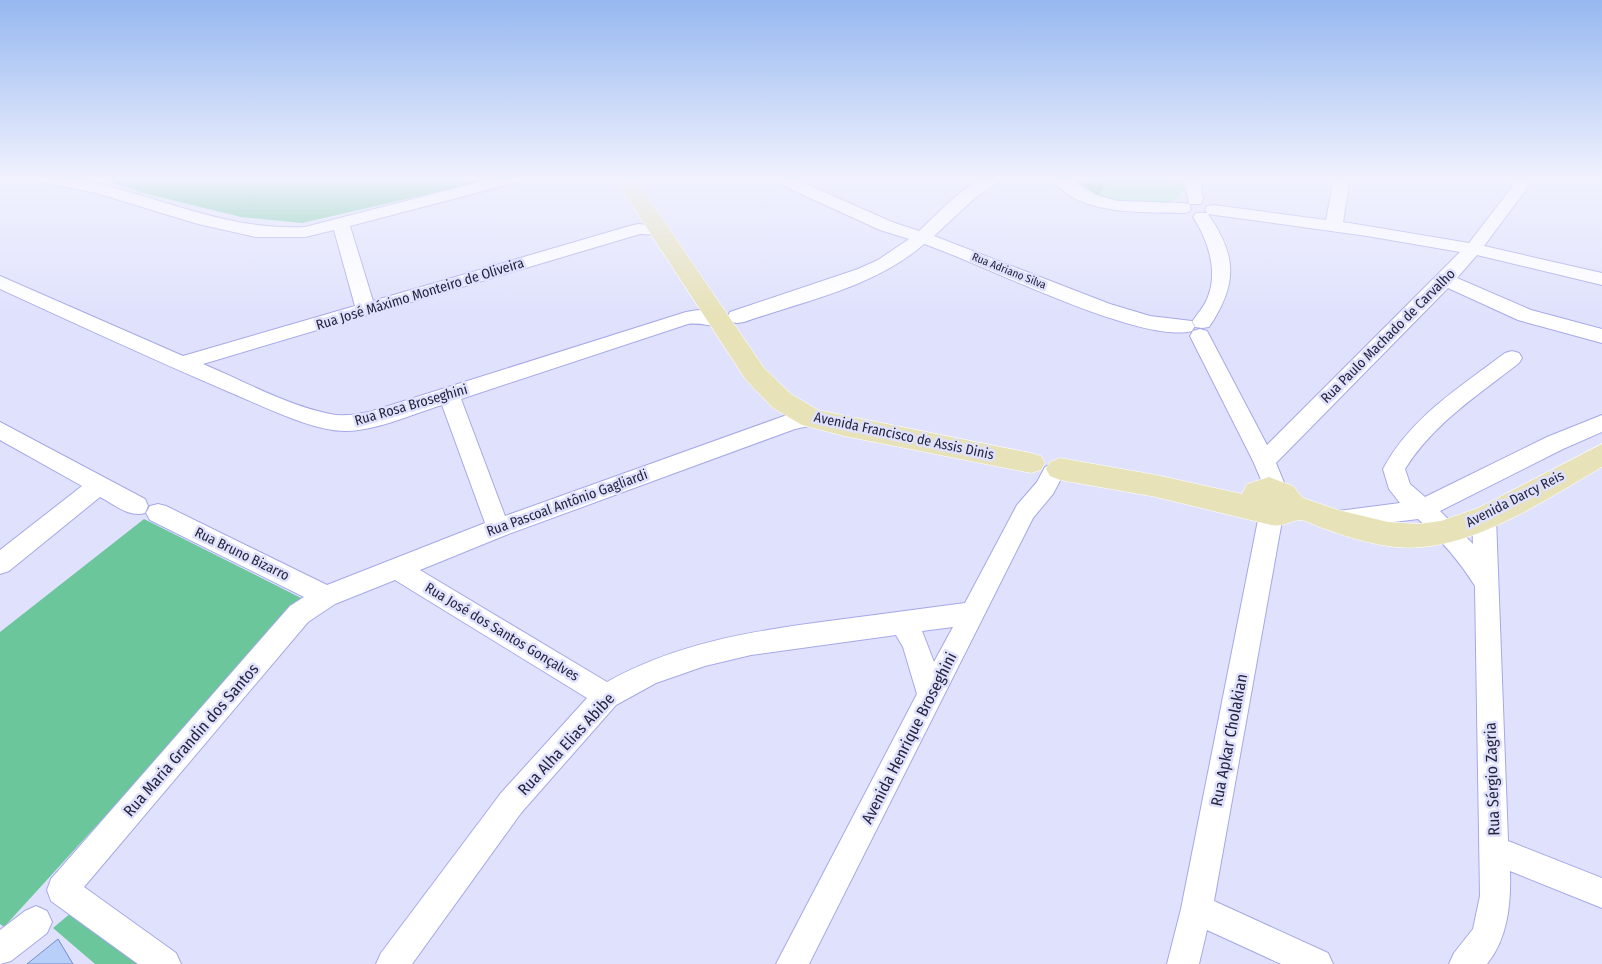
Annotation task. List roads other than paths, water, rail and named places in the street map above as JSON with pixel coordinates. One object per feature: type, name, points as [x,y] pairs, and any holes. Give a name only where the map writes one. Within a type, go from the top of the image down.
[{"type":"main road","name":"Avenida Francisco de Assis Dinis","points":[[653,224],[773,372],[800,395],[816,404],[835,410],[1046,463]]},
{"type":"main road","name":"Avenida Francisco de Assis Dinis","points":[[671,224],[728,318],[755,374],[782,400],[812,418],[844,426],[1046,463],[1156,486],[1271,503]]},
{"type":"main road","name":"Avenida Darcy Reis","points":[[1271,503],[1383,534],[1417,536],[1448,532],[1484,518],[1602,454]]},
{"type":"street","points":[[224,224],[266,233],[291,234],[337,224]]},
{"type":"street","points":[[341,224],[366,311]]},
{"type":"street","name":"Rua Adriano Silva","points":[[882,224],[920,237],[1103,309],[1150,322],[1196,328]]},
{"type":"street","points":[[728,318],[853,277],[902,253],[935,224]]},
{"type":"street","points":[[1211,224],[1216,240],[1221,282],[1213,307],[1196,328],[1264,461],[1271,503]]},
{"type":"street","points":[[1313,224],[1473,249],[1602,279]]},
{"type":"street","name":"Rua Paulo Machado de Carvalho","points":[[1264,461],[1446,280],[1492,224]]},
{"type":"street","name":"Rua José Máximo Monteiro de Oliveira","points":[[183,363],[366,311],[620,234],[639,229],[658,232]]},
{"type":"street","points":[[1446,280],[1525,315],[1602,336]]},
{"type":"street","name":"Rua Rosa Broseghini","points":[[0,282],[280,405],[330,422],[348,423],[369,420],[686,318],[698,316],[728,318]]},
{"type":"street","points":[[0,303],[19,291]]},
{"type":"street","points":[[1487,584],[1469,556],[1448,532],[1400,489],[1394,469],[1412,440],[1447,409],[1512,358]]},
{"type":"street","points":[[449,395],[498,528]]},
{"type":"street","name":"Rua Pascoal Antônio Gagliardi","points":[[326,596],[498,528],[756,435],[812,418]]},
{"type":"street","name":"Avenida Darcy Reis","points":[[1337,520],[1422,509],[1555,443],[1602,424]]},
{"type":"street","name":"Rua Bruno Bizarro","points":[[4,438],[326,596]]},
{"type":"street","name":"Avenida Henrique Broseghini","points":[[792,964],[1026,512],[1045,488],[1046,463]]},
{"type":"street","points":[[0,564],[99,485]]},
{"type":"street","name":"Rua Apkar Cholakian","points":[[1183,964],[1197,909],[1271,503]]},
{"type":"street","name":"Rua Sérgio Zagria","points":[[1465,964],[1479,951],[1490,928],[1495,896],[1484,518]]},
{"type":"street","name":"Rua José dos Santos Gonçalves","points":[[396,568],[608,696]]},
{"type":"street","name":"Rua Maria Grandin dos Santos","points":[[165,964],[62,890],[299,614],[326,596]]},
{"type":"street","name":"Rua Alha Elias Abibe","points":[[392,964],[511,803],[608,696],[648,673],[705,654],[751,643],[904,624],[973,613]]},
{"type":"street","points":[[904,624],[915,644],[931,695]]},
{"type":"street","points":[[1494,850],[1602,893]]},
{"type":"street","points":[[1197,909],[1316,964]]},
{"type":"street","points":[[0,950],[36,922]]}]
